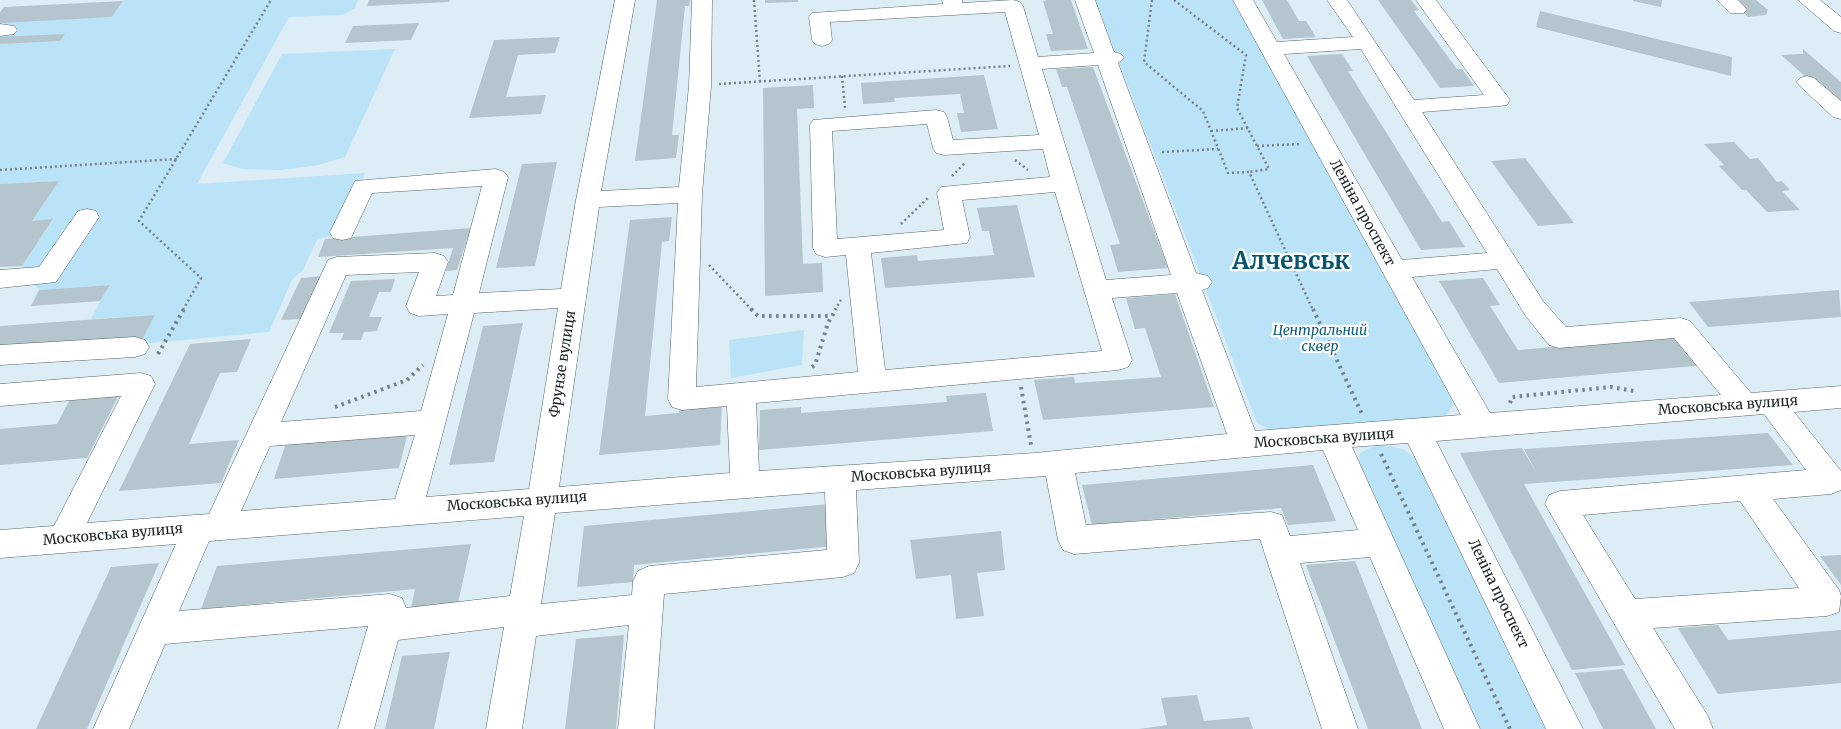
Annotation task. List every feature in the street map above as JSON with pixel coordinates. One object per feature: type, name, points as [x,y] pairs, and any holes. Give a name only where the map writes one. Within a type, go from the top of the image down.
[{"type":"street","name":"Фрунзе вулиця","points":[[504,729],[542,500],[588,200],[626,0]]},
{"type":"street","points":[[702,0],[700,86],[690,194],[682,399],[1118,360],[1096,290],[1056,184],[1052,141],[1013,6],[953,4],[819,17],[822,40]]},
{"type":"street","points":[[1085,0],[1110,58],[1141,154],[1194,282],[1245,445]]},
{"type":"street","name":"Леніна проспект","points":[[1243,0],[1482,426]]},
{"type":"street","points":[[1337,0],[1367,42],[1534,308],[1559,338],[1682,328],[1758,404],[1831,482],[1560,504],[1695,729]]},
{"type":"street","points":[[1407,107],[1499,100],[1426,0]]},
{"type":"street","points":[[1808,0],[1841,27]]},
{"type":"street","points":[[1271,49],[1367,42]]},
{"type":"street","points":[[1031,64],[1110,58]]},
{"type":"street","points":[[1806,82],[1841,112]]},
{"type":"street","points":[[1052,141],[944,148],[936,118],[821,125],[825,248],[859,256],[958,237],[949,193],[1056,184]]},
{"type":"street","points":[[342,232],[363,186],[496,177],[433,422],[406,511]]},
{"type":"street","points":[[588,200],[690,194]]},
{"type":"street","points":[[0,280],[47,276],[86,217]]},
{"type":"street","points":[[859,256],[873,382]]},
{"type":"street","points":[[1395,270],[1504,260]]},
{"type":"street","points":[[111,729],[155,629],[260,435],[337,266],[435,262],[419,306],[573,298]]},
{"type":"street","points":[[1096,290],[1194,282]]},
{"type":"street","points":[[0,355],[135,347]]},
{"type":"street","points":[[0,395],[141,384]]},
{"type":"street","points":[[63,539],[141,384]]},
{"type":"street","points":[[741,394],[745,485]]},
{"type":"street","name":"Московська вулиця","points":[[0,544],[542,500],[1047,464],[1245,445],[1841,397]]},
{"type":"street","points":[[260,435],[433,422]]},
{"type":"street","name":"Леніна проспект","points":[[1417,432],[1565,729]]},
{"type":"street","points":[[1334,438],[1462,729]]},
{"type":"street","points":[[1047,464],[1074,540],[1271,525],[1340,729]]},
{"type":"street","points":[[636,729],[649,581],[843,563],[840,479]]},
{"type":"street","points":[[1626,615],[1827,601],[1748,488]]},
{"type":"street","points":[[1280,551],[1379,542]]},
{"type":"street","points":[[385,626],[646,608]]},
{"type":"street","points":[[155,629],[390,609],[356,729]]},
{"type":"path","points":[[141,384],[201,278],[139,221],[178,159],[271,0]]},
{"type":"path","points":[[754,0],[760,82]]},
{"type":"path","points":[[1152,0],[1144,62],[1203,111],[1228,173],[1269,169],[1237,108],[1246,55],[1174,0]]},
{"type":"path","points":[[700,86],[1031,64]]},
{"type":"path","points":[[842,76],[847,123]]},
{"type":"path","points":[[1211,130],[1248,128]]},
{"type":"path","points":[[1257,146],[1323,143]]},
{"type":"path","points":[[1141,154],[1218,149]]},
{"type":"path","points":[[1010,157],[1056,184]]},
{"type":"path","points":[[0,170],[178,159]]},
{"type":"path","points":[[1249,172],[1510,729]]},
{"type":"path","points":[[688,243],[758,316],[832,316]]},
{"type":"path","points":[[807,370],[815,365],[828,324],[859,256]]},
{"type":"path","points":[[334,407],[407,380],[428,361]]},
{"type":"path","points":[[1018,368],[1047,464]]},
{"type":"green space","points":[[124,0],[358,0],[355,8],[343,15],[289,17],[197,184],[365,173],[342,232],[317,240],[303,270],[292,280],[269,332],[140,344],[155,315],[91,319],[109,285],[39,290],[22,266],[53,220],[32,221],[59,181],[0,184],[0,22],[112,17]]},
{"type":"green space","name":"Центральний сквер","points":[[1095,0],[1238,0],[1454,403],[1445,417],[1274,432],[1257,423]]},
{"type":"green space","points":[[395,49],[345,157],[319,165],[280,170],[242,169],[223,163],[282,54]]},
{"type":"green space","points":[[804,330],[802,365],[731,378],[729,340]]},
{"type":"green space","points":[[1378,444],[1403,449],[1419,462],[1550,729],[1474,729],[1357,468],[1360,453]]},
{"type":"building","points":[[369,0],[450,0],[449,2],[367,6]]},
{"type":"building","points":[[657,0],[690,0],[689,6],[685,6],[672,135],[679,135],[676,158],[635,161]]},
{"type":"building","points":[[765,0],[798,0],[798,2],[765,3]]},
{"type":"building","points":[[1071,0],[1088,49],[1051,51],[1046,34],[1053,34],[1043,1]]},
{"type":"building","points":[[1262,0],[1287,0],[1299,21],[1306,21],[1316,37],[1283,39]]},
{"type":"building","points":[[1378,0],[1411,0],[1419,10],[1414,11],[1457,69],[1462,69],[1474,86],[1440,88]]},
{"type":"building","points":[[1633,0],[1662,0],[1661,7]]},
{"type":"building","points":[[1729,0],[1756,0],[1768,10],[1766,15],[1748,17]]},
{"type":"building","points":[[123,1],[112,17],[0,23],[0,12],[4,7]]},
{"type":"building","points":[[1540,11],[1732,57],[1731,76],[1536,27]]},
{"type":"building","points":[[419,23],[411,40],[345,43],[353,26]]},
{"type":"building","points":[[65,34],[60,41],[0,44],[0,37]]},
{"type":"building","points":[[560,37],[555,53],[518,55],[506,97],[546,95],[541,114],[469,118],[494,40]]},
{"type":"building","points":[[1803,49],[1841,82],[1841,108],[1781,55],[1803,54]]},
{"type":"building","points":[[1342,54],[1353,71],[1348,71],[1442,222],[1449,221],[1465,247],[1421,250],[1307,56]]},
{"type":"building","points":[[1093,67],[1168,268],[1118,272],[1110,245],[1120,244],[1067,87],[1062,87],[1056,69]]},
{"type":"building","points":[[984,75],[998,129],[961,132],[957,113],[964,113],[960,94],[894,98],[895,102],[863,104],[861,83]]},
{"type":"building","points":[[813,85],[814,108],[797,109],[803,264],[822,263],[823,292],[765,296],[763,88]]},
{"type":"building","points":[[1734,142],[1750,159],[1758,158],[1777,182],[1782,181],[1790,190],[1782,191],[1800,210],[1767,212],[1719,166],[1724,165],[1704,144]]},
{"type":"building","points":[[1525,158],[1574,223],[1538,226],[1491,161]]},
{"type":"building","points":[[557,162],[535,266],[496,268],[522,164]]},
{"type":"building","points":[[59,181],[32,221],[53,219],[22,266],[0,267],[0,184]]},
{"type":"building","points":[[1017,205],[1035,277],[885,288],[881,258],[917,255],[918,261],[994,255],[989,231],[982,231],[977,208]]},
{"type":"building","points":[[672,217],[669,241],[662,242],[645,416],[679,413],[680,407],[722,404],[720,445],[599,455],[630,220]]},
{"type":"building","points":[[471,228],[457,270],[446,271],[453,248],[318,257],[325,239]]},
{"type":"building","points":[[322,276],[304,319],[281,320],[301,278]]},
{"type":"building","points":[[1483,278],[1500,305],[1490,306],[1518,350],[1646,339],[1681,332],[1706,365],[1499,383],[1439,281]]},
{"type":"building","points":[[395,279],[391,292],[379,292],[369,317],[382,317],[377,331],[364,332],[361,340],[341,340],[344,333],[329,333],[351,281]]},
{"type":"building","points":[[110,285],[100,301],[31,306],[39,290]]},
{"type":"building","points":[[1839,290],[1841,317],[1708,327],[1689,302]]},
{"type":"building","points":[[1175,294],[1214,407],[1043,420],[1034,380],[1074,377],[1075,383],[1161,377],[1145,328],[1135,329],[1126,298]]},
{"type":"building","points":[[155,315],[140,344],[0,354],[0,326]]},
{"type":"building","points":[[523,323],[494,462],[449,465],[483,326]]},
{"type":"building","points":[[251,339],[237,372],[220,373],[189,444],[239,440],[221,483],[119,491],[190,344]]},
{"type":"building","points":[[986,393],[993,431],[759,450],[760,410],[801,407],[801,413],[947,402],[946,396]]},
{"type":"building","points":[[119,395],[87,458],[0,465],[0,429],[57,424],[70,399]]},
{"type":"building","points":[[408,432],[399,468],[274,479],[286,443]]},
{"type":"building","points":[[1768,433],[1793,465],[1524,484],[1625,665],[1572,670],[1460,453],[1522,448],[1537,474],[1524,449]]},
{"type":"building","points":[[1313,465],[1336,521],[1288,525],[1281,508],[1092,525],[1082,485]]},
{"type":"building","points":[[830,504],[833,546],[634,565],[633,582],[577,587],[584,526]]},
{"type":"building","points":[[1001,531],[1005,570],[977,573],[984,616],[956,619],[951,575],[916,579],[910,540]]},
{"type":"building","points":[[471,544],[458,603],[411,608],[415,589],[201,609],[217,566]]},
{"type":"building","points":[[1841,555],[1841,585],[1820,556]]},
{"type":"building","points":[[1355,561],[1422,729],[1368,729],[1306,565]]},
{"type":"building","points":[[159,563],[87,729],[36,729],[111,567]]},
{"type":"building","points":[[1718,625],[1728,640],[1841,630],[1841,683],[1718,694],[1678,628]]},
{"type":"building","points":[[624,635],[616,729],[565,729],[576,639]]},
{"type":"building","points":[[450,652],[434,729],[385,729],[402,656]]},
{"type":"building","points":[[1623,669],[1656,729],[1603,729],[1575,673]]},
{"type":"building","points":[[1197,695],[1204,721],[1249,717],[1253,729],[1139,729],[1167,725],[1161,698]]},
{"type":"district","name":"Алчевськ","points":[[1291,262]]}]
